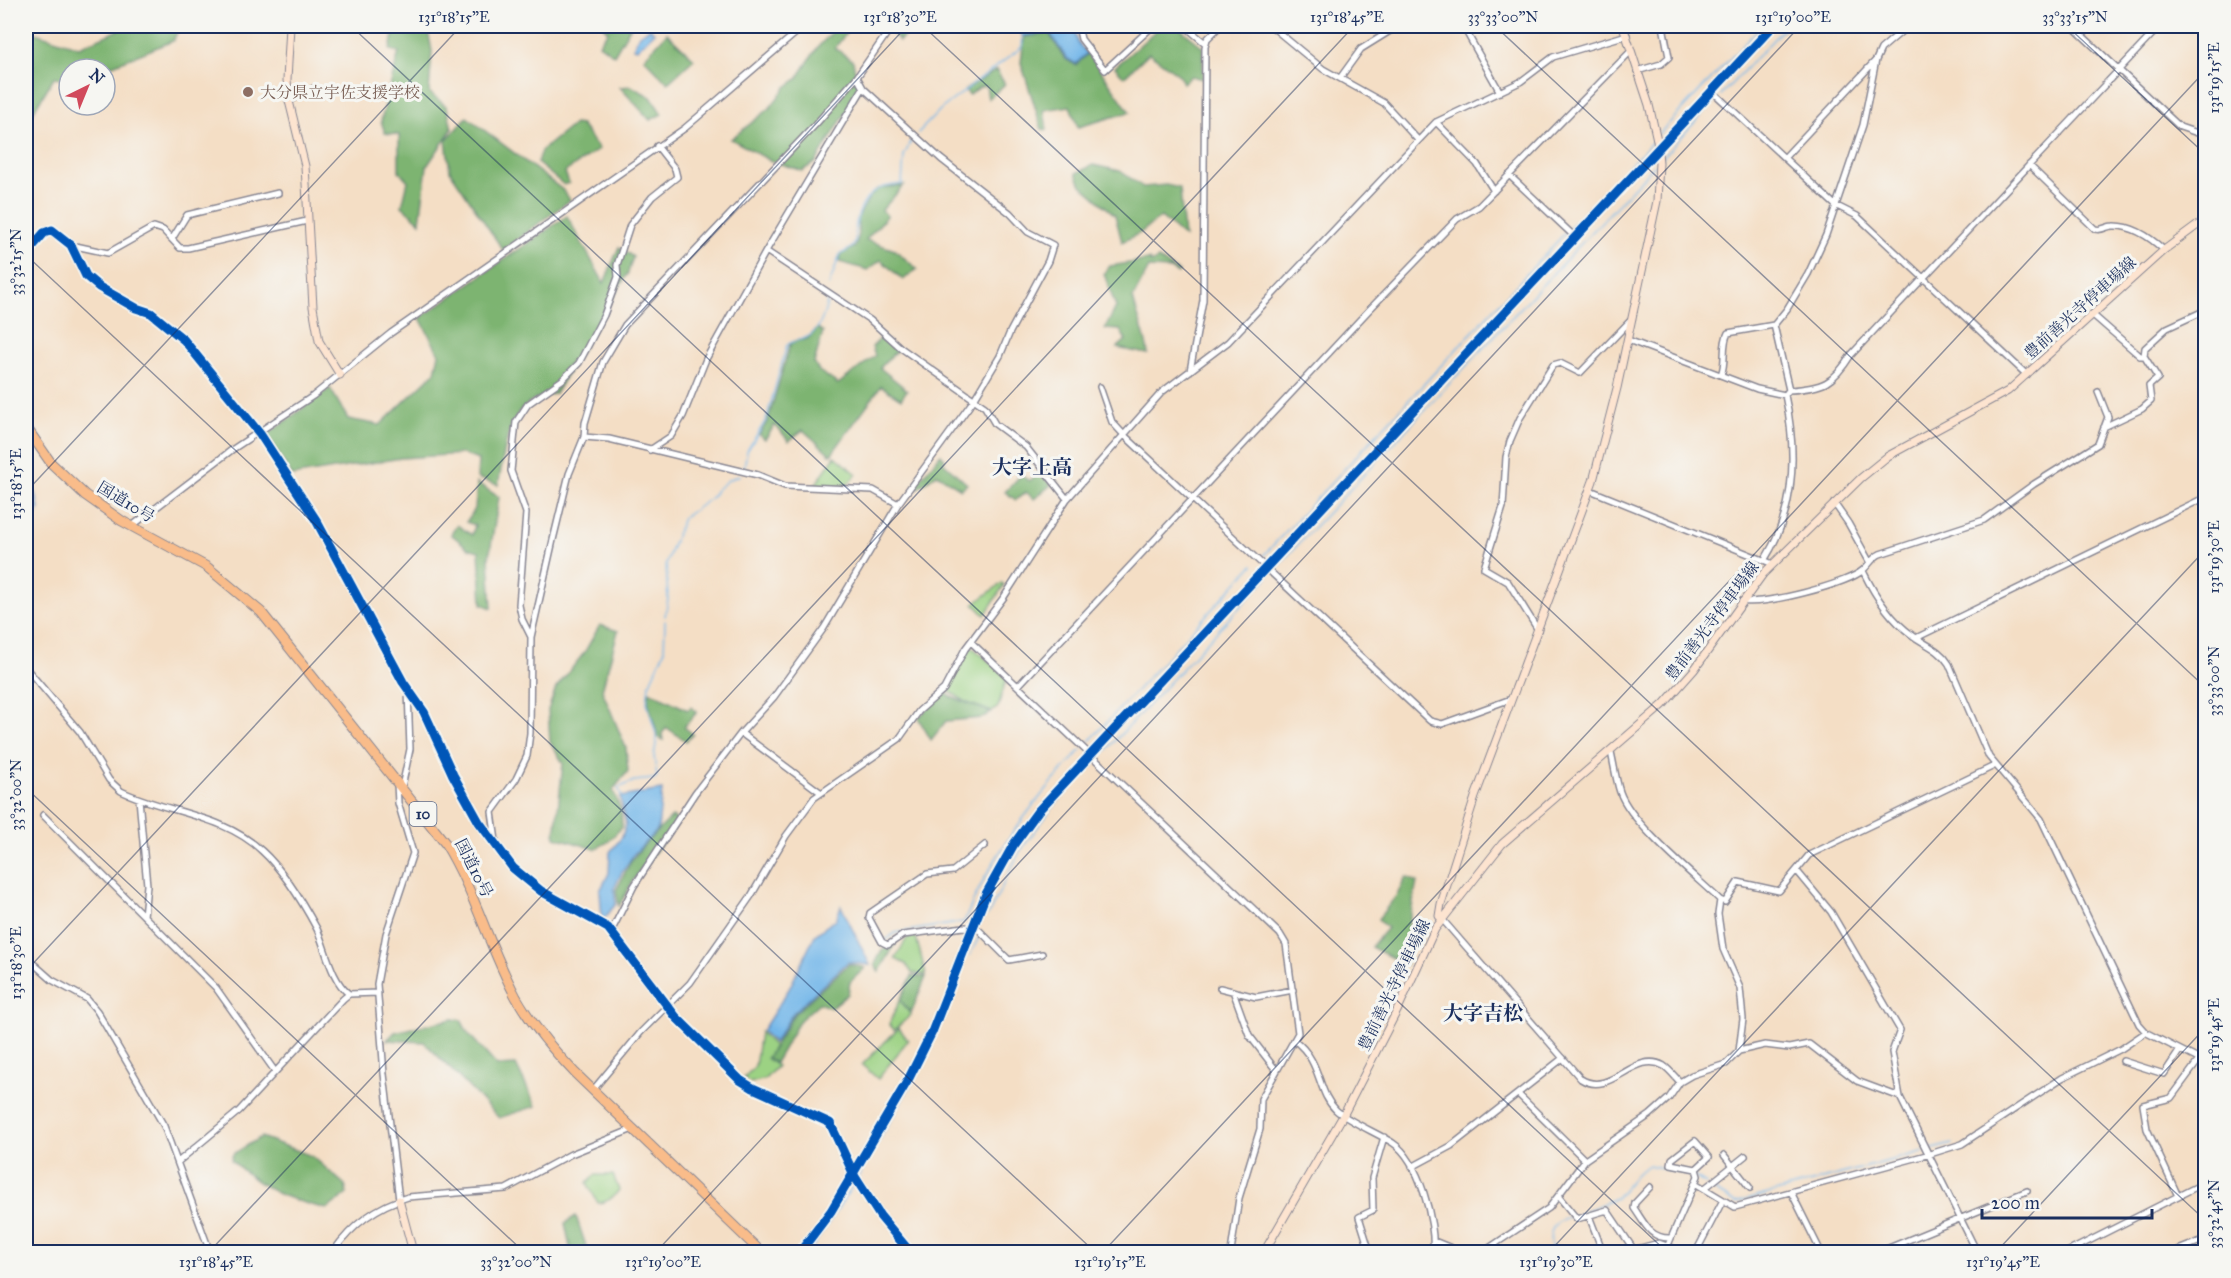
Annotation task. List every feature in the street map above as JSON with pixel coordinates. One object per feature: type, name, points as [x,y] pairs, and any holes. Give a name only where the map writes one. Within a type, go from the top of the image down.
[{"type":"highway","name":"国道10号","points":[[26,427],[63,476],[96,504],[207,567],[255,607],[437,832],[458,865],[507,978],[523,1008],[555,1051],[761,1252]]},
{"type":"street","points":[[290,26],[287,58],[289,101],[305,166],[317,333],[322,347],[340,375]]},
{"type":"street","points":[[132,526],[233,449],[260,434],[340,375],[391,333],[701,116],[804,26]]},
{"type":"street","points":[[497,849],[492,812],[516,779],[526,756],[530,733],[531,637],[569,474],[584,437],[585,423],[603,362],[625,325],[815,125],[857,77],[892,26]]},
{"type":"street","points":[[1078,26],[1082,39],[1105,70],[1111,67],[1153,26]]},
{"type":"street","points":[[1185,26],[1205,43]]},
{"type":"street","points":[[1190,371],[1203,300],[1205,43],[1220,26]]},
{"type":"street","points":[[1271,26],[1323,69],[1384,103],[1418,140]]},
{"type":"street","points":[[1340,78],[1361,49],[1398,26]]},
{"type":"street","points":[[1463,26],[1500,92]]},
{"type":"street","points":[[1623,26],[1657,137],[1659,160],[1657,201],[1633,318],[1590,490],[1475,797],[1439,916],[1578,1076],[1587,1083],[1611,1081],[1642,1063],[1664,1066],[1680,1082]]},
{"type":"street","points":[[1637,71],[1661,64],[1669,57],[1663,26]]},
{"type":"street","points":[[800,1252],[856,1177],[932,1032],[986,894],[1014,844],[1050,798],[1570,232],[1716,95],[1773,26]]},
{"type":"street","points":[[1721,375],[1725,357],[1724,344],[1728,333],[1774,325],[1787,309],[1808,274],[1826,235],[1863,125],[1876,60],[1881,50],[1908,26]]},
{"type":"street","points":[[2072,26],[2180,127],[2205,136]]},
{"type":"street","points":[[1628,340],[1757,389],[1787,392],[1810,389],[1833,380],[1851,355],[2160,26]]},
{"type":"street","points":[[593,1090],[641,1032],[690,982],[730,927],[786,836],[820,792],[846,778],[899,739],[920,711],[944,689],[971,642],[1067,499],[1162,392],[1228,342],[1436,122],[1520,82],[1553,57],[1627,35]]},
{"type":"street","points":[[1018,686],[1369,310],[1457,219],[1479,206],[1631,51]]},
{"type":"street","points":[[1784,158],[1876,60]]},
{"type":"street","points":[[611,932],[634,886],[695,793],[741,733],[774,697],[824,628],[898,504],[973,401],[1000,356],[1015,322],[1048,261],[1053,245],[1029,232],[1010,213],[941,159],[918,135],[863,88],[857,77]]},
{"type":"street","points":[[289,101],[314,88]]},
{"type":"street","points":[[650,450],[671,436],[683,416],[706,359],[766,251],[863,88]]},
{"type":"street","points":[[1716,95],[1835,205],[1857,216],[2027,375]]},
{"type":"street","points":[[1436,122],[1478,164],[1494,191]]},
{"type":"street","points":[[531,637],[522,619],[519,605],[526,520],[522,498],[511,471],[516,422],[528,404],[562,380],[579,363],[600,323],[618,277],[617,265],[630,225],[652,197],[677,177],[675,169],[657,146]]},
{"type":"street","points":[[2029,165],[2095,229],[2118,226],[2139,232],[2152,238],[2164,250]]},
{"type":"street","points":[[1509,175],[1570,232]]},
{"type":"street","points":[[172,239],[183,219],[192,213],[278,193]]},
{"type":"street","points":[[71,245],[108,253],[154,227],[163,230],[180,248],[188,248],[308,221]]},
{"type":"street","name":"豊前善光寺停車場線","points":[[1264,1252],[1344,1114],[1442,919],[1502,844],[1642,725],[1682,685],[1742,601],[1773,564],[1834,503],[1888,456],[1983,406],[2027,375],[2164,250],[2205,221]]},
{"type":"street","points":[[26,254],[44,233],[52,230],[71,245],[86,276],[99,287],[136,308],[151,313],[184,340],[260,434],[316,520],[407,688],[424,712],[479,822],[497,849],[529,883],[611,932],[668,1007],[709,1053],[740,1080],[830,1123],[856,1177],[880,1216],[910,1252]]},
{"type":"street","points":[[766,251],[870,320],[901,348],[991,413],[995,424],[1026,447],[1067,499]]},
{"type":"street","points":[[2103,428],[2142,409],[2151,401],[2149,386],[2158,378],[2144,356],[2145,348],[2164,331],[2205,310]]},
{"type":"street","points":[[2093,315],[2140,356],[2144,356]]},
{"type":"street","points":[[1538,630],[1508,582],[1484,567],[1503,507],[1508,449],[1520,418],[1553,365],[1560,363],[1580,373],[1633,318]]},
{"type":"street","points":[[1765,559],[1779,532],[1793,482],[1787,392],[1774,325]]},
{"type":"street","points":[[1100,387],[1112,422],[1124,435],[1430,722],[1442,724],[1511,699]]},
{"type":"street","points":[[1742,601],[1767,602],[1829,585],[1863,571],[1869,561],[1880,554],[1984,520],[2034,484],[2098,444],[2108,417],[2097,392]]},
{"type":"street","points":[[584,437],[609,439],[758,475],[785,486],[873,490],[898,504]]},
{"type":"street","points":[[1590,490],[1773,564]]},
{"type":"street","points":[[1916,638],[2205,497]]},
{"type":"street","points":[[1834,503],[1869,561]]},
{"type":"street","points":[[1863,571],[1882,603],[1916,638],[1940,652],[1949,664],[1994,766],[2041,819],[2139,1024],[2146,1032],[2202,1061],[2171,1098],[2143,1105],[2146,1129],[2178,1196]]},
{"type":"street","points":[[971,642],[1282,937],[1288,951],[1298,1026],[1294,1040],[1259,1105],[1260,1129],[1239,1198],[1231,1252]]},
{"type":"street","points":[[26,668],[80,732],[109,780],[120,790],[139,799],[217,824],[235,832],[262,850],[299,898],[316,929],[336,976],[350,994]]},
{"type":"street","points":[[407,688],[410,748],[399,784],[398,803],[413,853],[386,934],[378,993],[384,1074],[399,1200],[413,1252]]},
{"type":"street","points":[[741,733],[820,792]]},
{"type":"street","points":[[1611,752],[1620,793],[1629,807],[1643,825],[1720,900],[1725,902],[1738,882],[1779,891],[1809,855],[1994,766]]},
{"type":"street","points":[[139,799],[147,885],[144,917]]},
{"type":"street","points":[[43,815],[216,988],[274,1070]]},
{"type":"street","points":[[985,845],[953,871],[932,873],[921,878],[868,915],[882,942],[888,945],[903,935],[972,927],[980,929],[1010,960],[1042,954]]},
{"type":"street","points":[[1797,871],[1831,912],[1900,1030],[1892,1052],[1900,1097],[1977,1252]]},
{"type":"street","points":[[1720,900],[1718,914],[1723,949],[1740,988],[1743,1019],[1740,1051]]},
{"type":"street","points":[[26,957],[52,980],[87,999],[97,1011],[164,1126],[179,1161],[210,1252]]},
{"type":"street","points":[[1221,988],[1256,997],[1293,990]]},
{"type":"street","points":[[1233,991],[1249,1035],[1276,1070]]},
{"type":"street","points":[[179,1161],[239,1111],[326,1014],[350,994],[378,993]]},
{"type":"street","points":[[1695,1183],[1735,1207],[1962,1144],[2062,1078],[2121,1049],[2146,1032]]},
{"type":"street","points":[[1294,1040],[1313,1059],[1331,1102],[1338,1112],[1384,1137],[1400,1149],[1412,1167],[1431,1217],[1433,1252]]},
{"type":"street","points":[[1483,1252],[1547,1210],[1585,1160],[1650,1115],[1669,1098],[1680,1082],[1692,1075],[1726,1064],[1740,1051],[1766,1045],[1792,1048],[1809,1044],[1857,1081],[1900,1097]]},
{"type":"street","points":[[2123,1061],[2164,1074],[2180,1050]]},
{"type":"street","points":[[1412,1167],[1451,1146],[1563,1058]]},
{"type":"street","points":[[1518,1094],[1585,1160]]},
{"type":"street","points":[[333,1252],[361,1221],[399,1200],[507,1189],[571,1154],[633,1129]]},
{"type":"street","points":[[1369,1250],[1359,1217],[1373,1210],[1372,1178],[1384,1137]]},
{"type":"street","points":[[1665,1252],[1695,1183],[1696,1169],[1709,1157],[1695,1142],[1672,1159],[1671,1164],[1696,1169]]},
{"type":"street","points":[[1724,1155],[1750,1188]]},
{"type":"street","points":[[1705,1188],[1745,1156]]},
{"type":"street","points":[[2067,1252],[2205,1182]]},
{"type":"street","points":[[1650,1187],[1635,1203],[1634,1209],[1653,1235],[1668,1241],[1683,1252]]},
{"type":"street","points":[[1879,1252],[2027,1191]]},
{"type":"street","points":[[1791,1192],[1821,1252]]},
{"type":"street","points":[[1559,1197],[1577,1218],[1607,1210],[1634,1250]]},
{"type":"street","points":[[1696,1252],[1723,1200]]},
{"type":"street","points":[[1589,1216],[1602,1252]]},
{"type":"street","points":[[1434,1240],[1461,1252]]},
{"type":"street","points":[[2173,1252],[2204,1240],[2205,1250]]},
{"type":"street","points":[[1625,1252],[1668,1241]]},
{"type":"green space","points":[[116,26],[180,26],[173,41],[117,63],[117,57],[57,57],[57,77],[54,77],[29,119],[26,129],[26,30],[79,47],[119,30]]},
{"type":"green space","points":[[395,26],[427,26],[432,51],[429,92],[447,107],[452,129],[427,166],[420,222],[402,206],[408,181],[399,171],[399,135],[385,133],[381,121],[399,52],[390,50]]},
{"type":"green space","points":[[603,26],[631,26],[614,55],[599,44],[608,31]]},
{"type":"green space","points":[[838,26],[846,26],[849,29],[835,48],[853,61],[859,91],[816,162],[802,171],[769,160],[731,139],[769,109],[786,87],[797,79],[817,48]]},
{"type":"green space","points":[[887,26],[915,26],[899,41]]},
{"type":"green space","points":[[1161,26],[1177,26],[1203,47],[1203,79],[1191,76],[1183,83],[1179,75],[1149,53],[1124,77],[1115,67]]},
{"type":"green space","points":[[667,33],[694,59],[668,83],[644,58]]},
{"type":"green space","points":[[1049,33],[1065,59],[1076,65],[1088,53],[1130,112],[1078,127],[1070,106],[1044,110],[1047,130],[1042,129],[1021,63],[1024,37]]},
{"type":"green space","points":[[996,70],[1005,84],[988,99],[986,86],[980,87],[969,95],[965,90]]},
{"type":"green space","points":[[631,86],[651,97],[662,114],[650,120],[620,87]]},
{"type":"green space","points":[[467,117],[564,191],[570,200],[503,250],[450,171],[446,140]]},
{"type":"green space","points":[[574,124],[581,125],[599,149],[565,172],[569,183],[564,185],[537,163],[541,151]]},
{"type":"green space","points":[[1093,165],[1120,171],[1143,187],[1166,185],[1180,188],[1184,237],[1161,217],[1140,233],[1122,242],[1115,215],[1081,185],[1076,173]]},
{"type":"green space","points":[[904,185],[882,210],[887,216],[866,240],[895,250],[917,269],[903,280],[881,260],[868,270],[839,262],[840,255],[855,247],[859,234],[857,219],[869,198],[877,189]]},
{"type":"green space","points":[[567,216],[604,283],[619,247],[633,257],[628,273],[555,394],[539,398],[526,405],[517,414],[507,440],[498,485],[477,478],[478,460],[463,454],[401,458],[292,476],[267,435],[330,388],[348,419],[380,425],[435,372],[439,354],[420,318]]},
{"type":"green space","points":[[1158,259],[1179,272],[1178,274],[1170,269],[1149,268],[1133,298],[1148,354],[1117,348],[1126,340],[1120,330],[1105,329],[1116,307],[1104,274],[1110,266],[1149,260],[1151,263]]},
{"type":"green space","points":[[818,328],[823,332],[814,363],[819,371],[838,384],[875,356],[872,347],[881,338],[897,350],[880,368],[907,390],[901,399],[881,386],[831,455],[803,430],[789,441],[775,425],[765,439],[759,435],[768,420],[790,344],[807,339]]},
{"type":"green space","points":[[941,454],[945,459],[943,462],[967,484],[961,489],[937,474],[918,488],[915,485]]},
{"type":"green space","points":[[835,456],[857,474],[846,486],[815,485]]},
{"type":"green space","points":[[1040,473],[1051,485],[1034,499],[1026,492],[1016,500],[1005,492],[1021,475],[1029,481]]},
{"type":"green space","points":[[477,483],[499,497],[489,558],[492,608],[482,604],[479,551],[468,548],[451,534],[457,525],[472,535],[475,525],[466,522],[475,509]]},
{"type":"green space","points":[[1002,583],[1004,585],[985,615],[974,604]]},
{"type":"green space","points":[[600,625],[618,631],[602,690],[626,748],[628,771],[613,790],[621,811],[622,827],[608,842],[595,849],[555,837],[563,763],[550,742],[548,710],[556,688],[584,653]]},
{"type":"green space","points":[[971,646],[1007,677],[998,707],[992,712],[968,703],[947,690]]},
{"type":"green space","points":[[649,691],[688,710],[691,707],[697,712],[684,727],[693,734],[686,741],[667,728],[662,733],[663,740],[658,737],[648,702]]},
{"type":"green space","points":[[945,692],[951,697],[991,712],[982,718],[946,721],[931,740],[918,718]]},
{"type":"green space","points":[[672,817],[679,821],[634,879],[619,906],[616,890],[629,864],[643,846]]},
{"type":"green space","points":[[1406,877],[1417,882],[1408,928],[1406,965],[1371,947],[1387,928],[1378,919],[1397,895]]},
{"type":"green space","points":[[916,937],[926,975],[912,973],[906,964],[895,959],[907,938]]},
{"type":"green space","points":[[896,943],[879,972],[875,964],[882,950]]},
{"type":"green space","points":[[849,964],[865,968],[850,982],[848,994],[831,1008],[819,1003],[800,1020],[775,1063],[767,1058],[794,1014]]},
{"type":"green space","points":[[912,976],[926,977],[911,1013],[900,1000]]},
{"type":"green space","points":[[900,1000],[911,1015],[894,1030],[889,1024]]},
{"type":"green space","points":[[452,1019],[461,1020],[468,1033],[497,1066],[516,1065],[536,1106],[499,1118],[424,1042],[387,1040],[395,1032]]},
{"type":"green space","points":[[899,1028],[908,1040],[878,1079],[862,1065]]},
{"type":"green space","points":[[760,1032],[774,1046],[767,1058],[777,1066],[765,1079],[751,1083],[744,1078],[755,1066]]},
{"type":"green space","points":[[261,1137],[312,1156],[345,1185],[347,1194],[327,1209],[286,1197],[264,1186],[231,1160],[233,1154]]},
{"type":"green space","points":[[595,1175],[613,1175],[619,1190],[604,1202],[598,1203],[587,1183]]},
{"type":"green space","points":[[576,1216],[588,1252],[571,1252],[565,1223]]},
{"type":"water","points":[[1020,26],[1073,26],[1078,43],[1087,53],[1076,64],[1066,58],[1050,33],[1022,36]]},
{"type":"water","points":[[650,28],[654,33],[637,49],[633,48],[639,35]]},
{"type":"water","points":[[26,487],[36,494],[39,509],[31,522],[26,525]]},
{"type":"water","points":[[662,790],[658,829],[634,854],[621,874],[614,889],[616,904],[602,921],[600,891],[609,873],[610,852],[622,837],[626,823],[620,797]]},
{"type":"water","points":[[841,906],[870,965],[848,962],[793,1013],[774,1043],[762,1031],[789,989],[815,935],[836,919]]},
{"type":"waterway","points":[[1659,134],[1761,26]]},
{"type":"waterway","points":[[1721,95],[1786,26]]},
{"type":"waterway","points":[[918,133],[941,109],[1022,47],[1023,36]]},
{"type":"waterway","points":[[1661,159],[1717,98]]},
{"type":"waterway","points":[[829,285],[840,254],[854,244],[857,219],[866,200],[878,189],[902,184],[904,156],[913,137]]},
{"type":"waterway","points":[[1570,228],[1654,140]]},
{"type":"waterway","points":[[1276,568],[1656,164]]},
{"type":"waterway","points":[[1263,556],[1567,231]]},
{"type":"waterway","points":[[744,468],[747,451],[766,420],[787,345],[815,331],[824,314],[828,296]]},
{"type":"waterway","points":[[665,616],[668,599],[666,563],[683,518],[711,498],[716,490],[728,480],[740,475]]},
{"type":"waterway","points":[[1084,747],[1253,565]]},
{"type":"waterway","points":[[988,915],[1020,851],[1052,808],[1267,578]]},
{"type":"waterway","points":[[622,797],[618,788],[634,781],[654,779],[657,776],[654,756],[657,738],[647,702],[649,685],[664,652],[665,621]]},
{"type":"waterway","points":[[885,941],[895,933],[964,922],[987,874],[1014,831],[1081,750]]},
{"type":"waterway","points":[[970,955],[979,937]]},
{"type":"waterway","points":[[858,1177],[923,1063],[963,967]]},
{"type":"waterway","points":[[1929,1150],[1952,1144]]},
{"type":"waterway","points":[[1710,1187],[1735,1203],[1925,1151]]},
{"type":"waterway","points":[[1577,1215],[1616,1198],[1637,1173],[1649,1165],[1693,1176],[1706,1184]]},
{"type":"waterway","points":[[809,1252],[855,1182]]},
{"type":"waterway","points":[[1553,1252],[1550,1239],[1553,1228],[1560,1221],[1572,1216]]},
{"type":"cycle path","points":[[800,1252],[831,1211],[908,1080],[932,1032],[986,894],[1014,844],[1038,811],[1773,26]]},
{"type":"cycle path","points":[[26,254],[44,233],[52,230],[71,245],[86,276],[99,287],[136,308],[151,313],[184,340],[260,434],[316,520],[403,682],[424,712],[453,775],[479,822],[513,868],[541,891],[608,928],[676,1017],[740,1080],[830,1123],[855,1177],[880,1216],[910,1252]]},
{"type":"place","name":"大分県立宇佐支援学校","points":[[248,92]]},
{"type":"district","name":"大字上高","points":[[1032,467]]},
{"type":"district","name":"大字吉松","points":[[1483,1013]]}]
